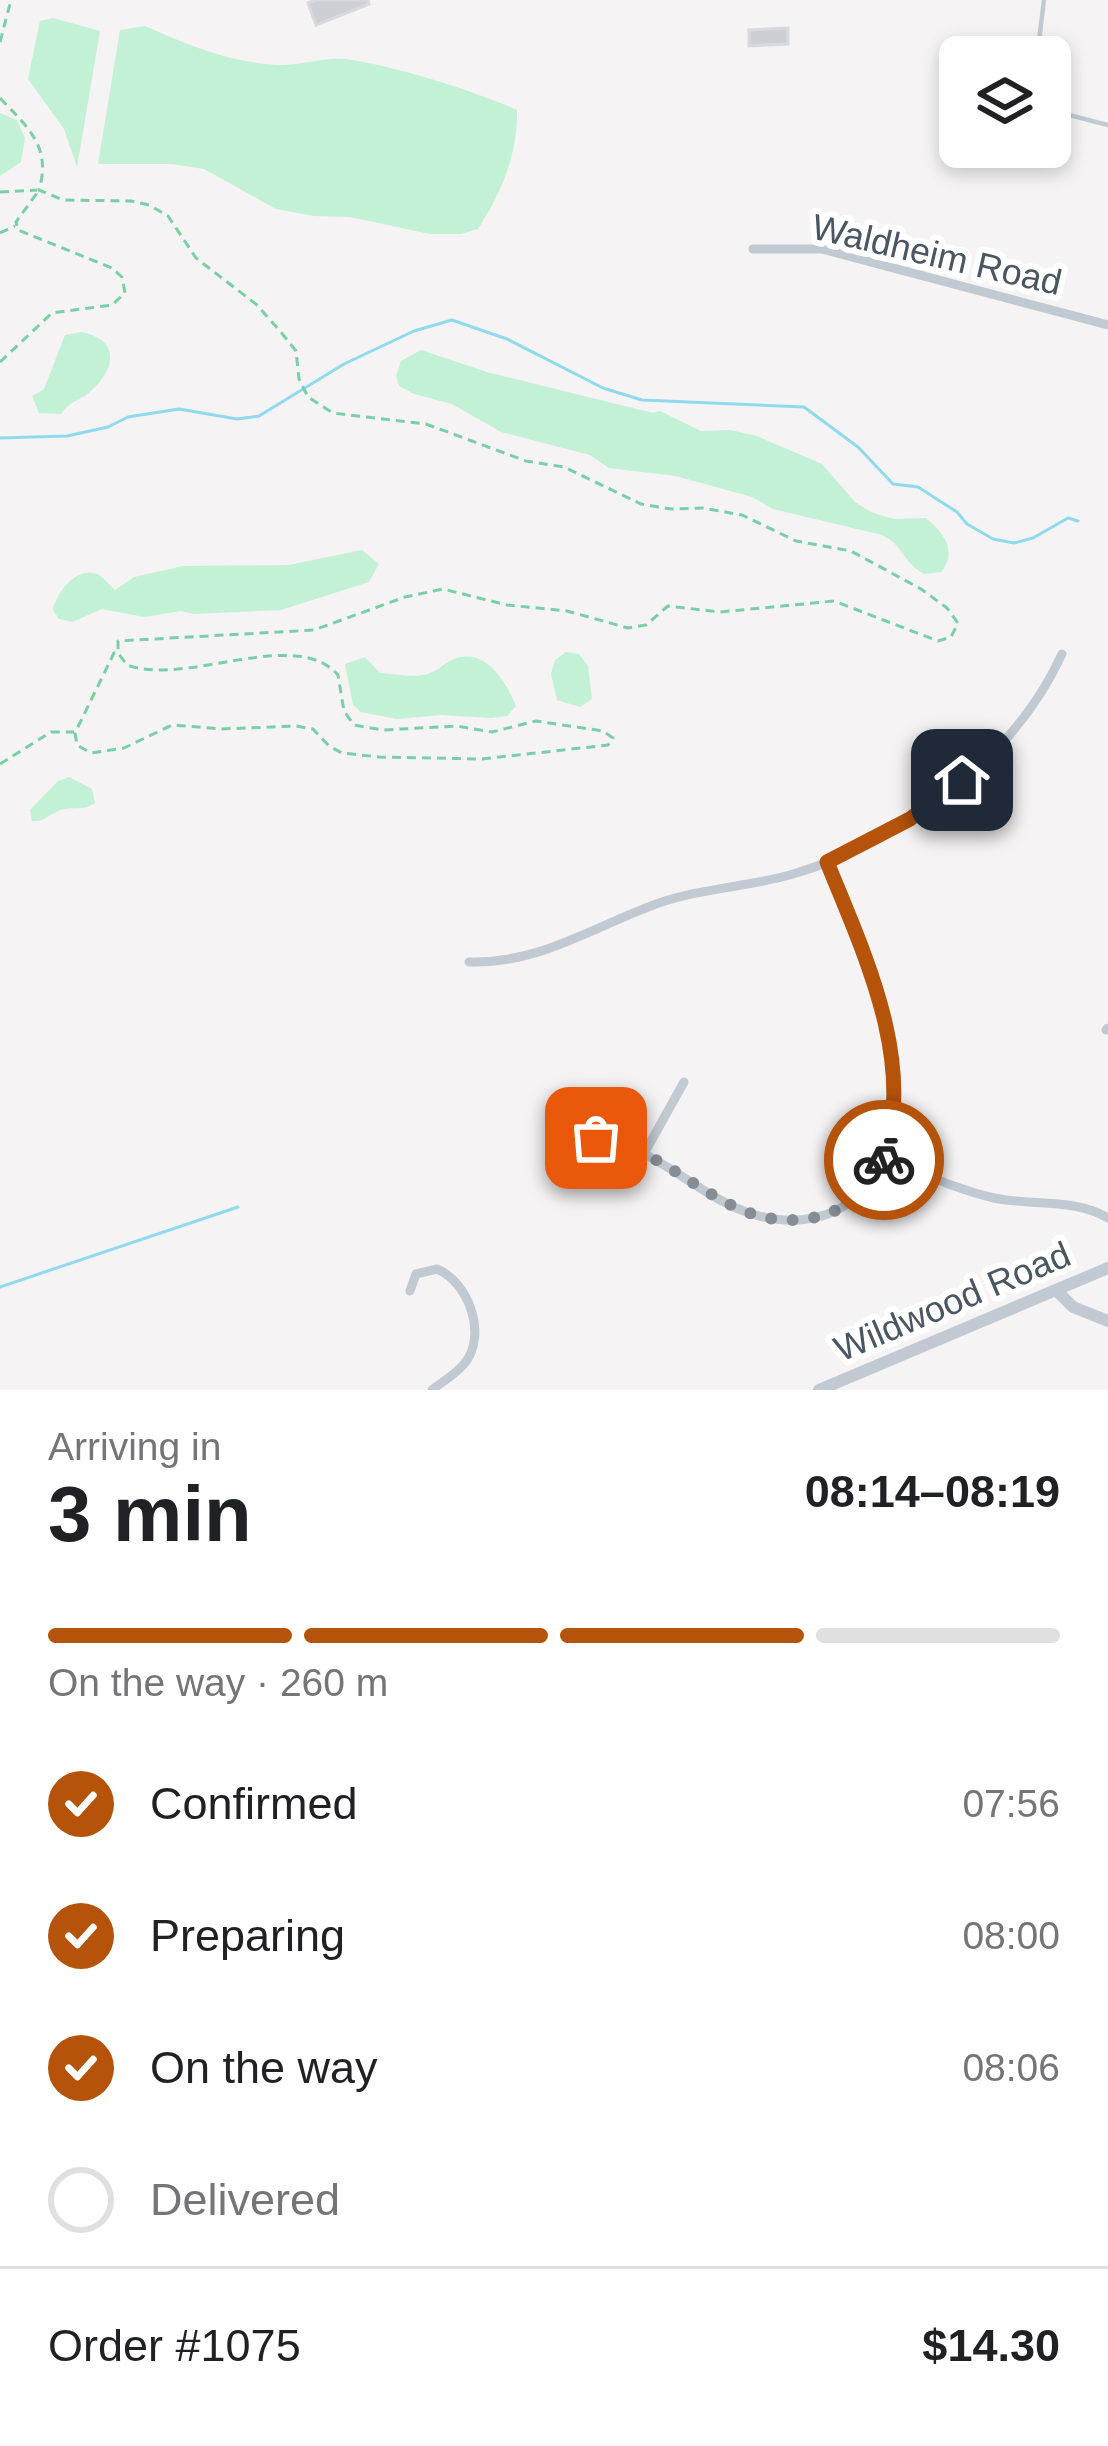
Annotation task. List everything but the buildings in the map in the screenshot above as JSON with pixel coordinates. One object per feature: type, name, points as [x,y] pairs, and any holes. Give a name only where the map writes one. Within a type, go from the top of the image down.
[{"type":"street","name":"Waldheim Road","points":[[753,249],[823,249],[1108,325]]},
{"type":"street","points":[[469,962],[538,955],[680,896],[765,881],[827,862],[910,819],[962,780],[1029,710],[1062,654]]},
{"type":"street","points":[[579,1139],[613,1140],[645,1152],[751,1214],[791,1220],[826,1215],[867,1188],[885,1158],[892,1120],[889,1043],[874,986],[827,862]]},
{"type":"street","points":[[645,1152],[684,1082]]},
{"type":"street","points":[[885,1158],[997,1199],[1075,1206],[1108,1218]]},
{"type":"street","name":"Wildwood Road","points":[[819,1390],[1108,1268]]},
{"type":"street","points":[[410,1291],[416,1274],[437,1269],[455,1280],[469,1303],[473,1334],[469,1358],[432,1390]]},
{"type":"street","points":[[1057,1291],[1073,1307],[1108,1322]]},
{"type":"lane","points":[[1040,36],[1044,0]]},
{"type":"lane","points":[[1071,115],[1108,125]]},
{"type":"path","points":[[0,41],[11,0]]},
{"type":"path","points":[[0,98],[31,128],[44,170],[39,190],[17,225],[0,233]]},
{"type":"path","points":[[0,192],[39,190],[63,200],[143,204],[169,216],[196,258],[257,305],[290,342],[308,397],[332,413],[426,424],[526,461],[564,467],[654,508],[719,510],[762,522],[813,546],[851,551],[921,589],[955,616],[958,629],[945,640],[927,639],[848,604],[814,601],[720,612],[668,606],[646,625],[628,628],[567,611],[507,605],[443,590],[405,597],[314,630],[118,641],[118,653],[127,665],[151,671],[281,656],[314,658],[338,676],[344,711],[354,725],[363,727],[457,726],[492,732],[536,721],[603,731],[613,738],[608,745],[482,759],[353,755],[329,746],[313,729],[296,726],[221,729],[172,725],[124,748],[92,753],[77,745],[75,733],[114,652],[118,653]]},
{"type":"path","points":[[0,362],[52,313],[112,305],[127,286],[112,268],[18,230],[17,225]]},
{"type":"path","points":[[0,764],[50,732],[75,733]]},
{"type":"green space","points":[[53,18],[100,31],[77,167],[64,129],[28,79],[40,21]]},
{"type":"green space","points":[[145,26],[246,61],[281,65],[346,59],[387,67],[517,110],[511,157],[494,201],[478,229],[430,234],[350,217],[276,209],[204,169],[98,164],[120,30]]},
{"type":"green space","points":[[0,113],[17,120],[25,138],[21,162],[0,176]]},
{"type":"green space","points":[[81,332],[108,347],[106,372],[92,390],[61,414],[39,413],[32,396],[44,389],[65,335]]},
{"type":"green space","points":[[421,350],[487,372],[660,411],[701,431],[757,436],[822,464],[855,502],[873,513],[894,519],[926,518],[947,543],[946,565],[941,572],[925,574],[882,535],[773,509],[752,497],[676,476],[609,468],[590,455],[501,432],[452,404],[399,386],[396,376],[401,361]]},
{"type":"green space","points":[[362,550],[379,564],[369,582],[281,610],[181,611],[144,617],[102,609],[72,622],[59,619],[53,610],[63,589],[83,573],[99,575],[115,590],[134,577],[183,566],[289,565]]},
{"type":"green space","points":[[566,652],[579,654],[588,666],[592,699],[580,707],[557,700],[551,674],[555,660]]},
{"type":"green space","points":[[365,657],[380,673],[411,676],[432,673],[454,659],[476,658],[500,677],[516,706],[507,716],[491,718],[397,719],[361,712],[353,705],[345,664]]},
{"type":"green space","points":[[69,777],[92,789],[95,803],[32,821],[30,810],[58,781]]},
{"type":"waterway","points":[[0,438],[67,436],[128,417],[179,409],[237,419],[259,416],[344,364],[414,331],[452,320],[507,339],[603,388],[642,400],[804,407],[858,447],[893,484],[918,487],[993,539],[1014,543],[1068,518],[1078,521]]},
{"type":"waterway","points":[[0,1287],[238,1207]]},
{"type":"way so far","points":[[596,1138],[633,1146],[699,1190],[773,1219],[809,1219],[839,1210],[867,1188],[884,1160]]},
{"type":"route","points":[[884,1160],[892,1120],[889,1043],[874,986],[827,862],[910,819],[962,780]]}]
